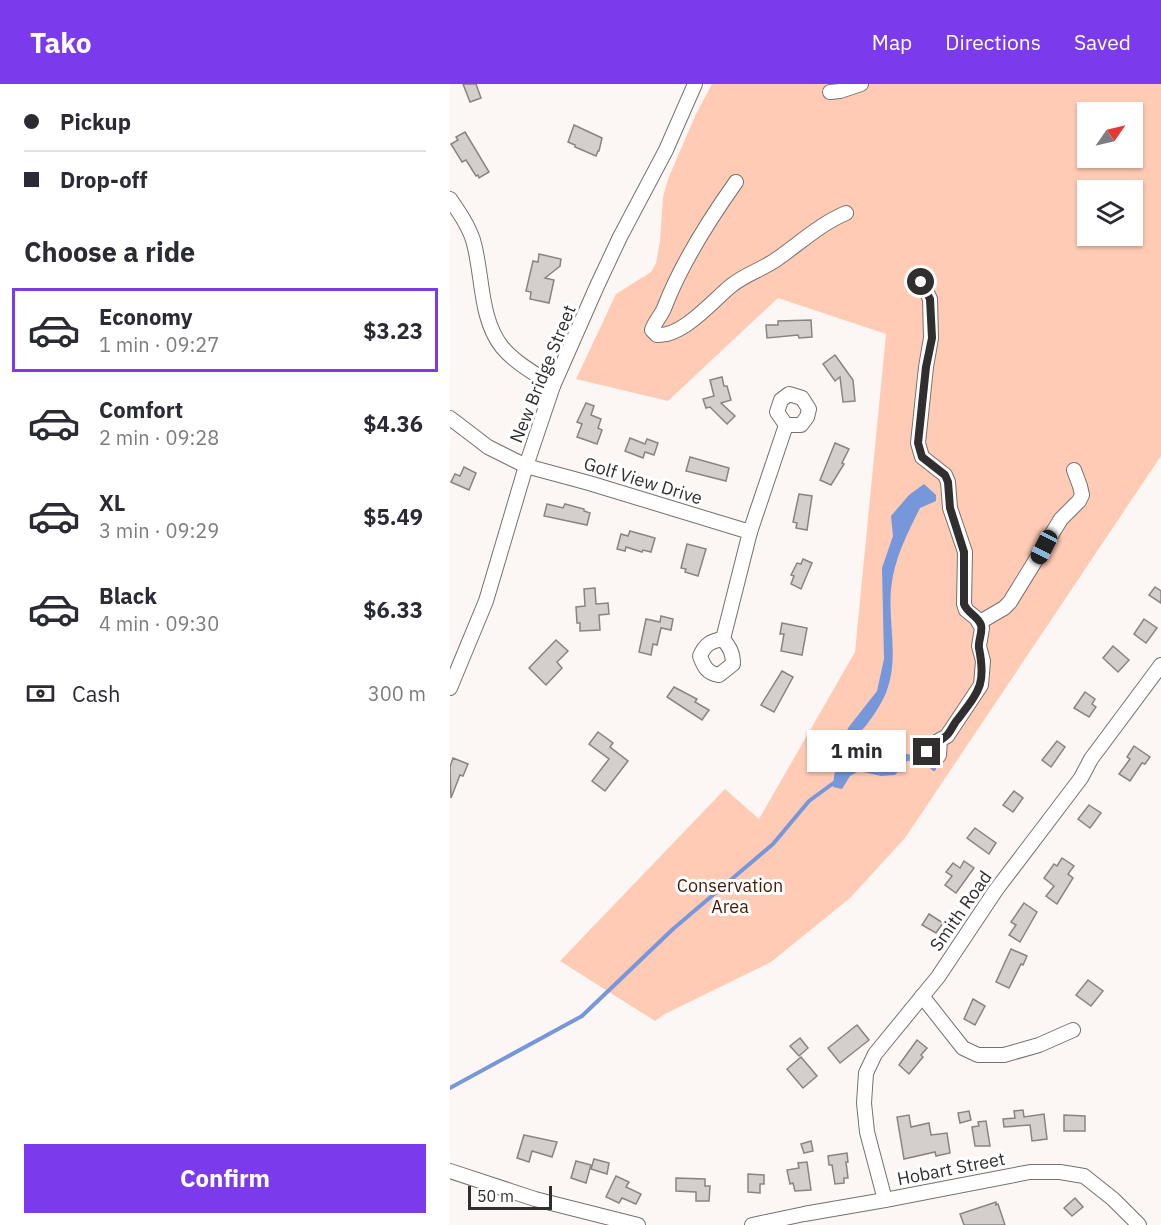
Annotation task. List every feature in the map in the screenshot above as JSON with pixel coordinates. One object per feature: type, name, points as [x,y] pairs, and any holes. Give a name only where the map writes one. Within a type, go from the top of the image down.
[{"type":"street","name":"New Bridge Street","points":[[450,688],[486,601],[526,466],[554,386],[597,286],[666,150],[695,84]]},
{"type":"street","points":[[830,92],[861,84]]},
{"type":"street","points":[[736,182],[682,268],[665,308],[652,330],[657,335],[670,334],[715,302],[732,284],[779,258],[815,230],[846,213]]},
{"type":"street","points":[[450,199],[472,238],[489,320],[500,344],[509,355],[554,386]]},
{"type":"street","points":[[918,274],[930,299],[932,338],[926,367],[918,443],[922,457],[945,475],[948,482],[950,508],[964,552],[964,604],[966,610],[980,622],[982,627],[979,646],[982,661],[981,685],[947,736],[940,740]]},
{"type":"street","name":"Golf View Drive","points":[[450,418],[488,447],[526,466],[750,532]]},
{"type":"street","points":[[723,639],[750,532],[786,425]]},
{"type":"street","points":[[980,622],[1010,602],[1061,519],[1079,501],[1082,495],[1074,470]]},
{"type":"street","name":"Smith Road","points":[[885,1200],[867,1132],[864,1103],[866,1073],[875,1054],[938,977],[996,890],[1081,778],[1091,759],[1161,664]]},
{"type":"street","points":[[922,996],[963,1048],[978,1055],[1004,1054],[1039,1045],[1073,1030]]},
{"type":"street","points":[[450,1172],[535,1199],[638,1225]]},
{"type":"street","name":"Hobart Street","points":[[752,1225],[1030,1172],[1060,1172],[1084,1176],[1113,1199],[1139,1225]]},
{"type":"green space","name":"Conservation Area","points":[[712,84],[1161,84],[1161,456],[905,838],[850,898],[771,962],[655,1021],[560,961],[725,789],[759,819],[855,652],[886,334],[778,298],[668,401],[576,379],[616,294],[651,272],[656,263],[663,197],[668,179],[696,114]]},
{"type":"water","points":[[924,484],[936,495],[936,501],[920,508],[895,567],[890,602],[893,653],[887,690],[869,721],[850,741],[857,751],[879,741],[887,742],[907,754],[917,756],[907,761],[895,775],[881,776],[859,771],[850,776],[842,789],[833,787],[848,728],[877,691],[884,659],[882,568],[893,536],[891,516],[909,495]]},
{"type":"building","points":[[463,84],[476,84],[481,98],[470,102]]},
{"type":"building","points":[[574,125],[602,138],[596,156],[568,142]]},
{"type":"building","points":[[465,132],[489,172],[479,178],[466,160],[462,162],[451,144],[458,140],[456,137]]},
{"type":"building","points":[[539,254],[561,259],[560,266],[545,278],[554,280],[549,303],[530,299],[531,292],[526,291],[533,261],[538,262]]},
{"type":"building","points":[[811,320],[812,337],[799,338],[798,335],[767,338],[766,325],[778,325],[778,321]]},
{"type":"building","points":[[835,355],[853,380],[855,401],[843,402],[840,377],[835,381],[823,364]]},
{"type":"building","points":[[722,377],[731,400],[721,403],[735,416],[727,424],[710,407],[706,408],[703,399],[714,396],[710,380]]},
{"type":"building","points":[[586,403],[594,406],[591,415],[601,419],[598,428],[602,430],[597,444],[577,437],[582,424],[577,422]]},
{"type":"building","points":[[630,438],[645,444],[647,439],[658,443],[654,455],[645,452],[643,458],[625,451]]},
{"type":"building","points":[[835,443],[849,449],[842,463],[844,464],[831,485],[820,480]]},
{"type":"building","points":[[690,457],[729,468],[726,481],[686,471]]},
{"type":"building","points":[[464,467],[476,473],[469,490],[451,482],[455,474],[460,476]]},
{"type":"building","points":[[799,494],[812,496],[807,530],[796,528],[797,523],[793,522]]},
{"type":"building","points":[[547,504],[563,508],[565,504],[584,509],[590,513],[587,525],[544,516]]},
{"type":"building","points":[[630,531],[655,538],[651,552],[626,547],[625,551],[617,549],[621,534],[628,536]]},
{"type":"building","points":[[687,544],[706,549],[698,576],[685,572],[686,569],[681,568]]},
{"type":"building","points":[[803,559],[812,563],[801,589],[791,584],[794,576],[791,575],[797,563],[801,564]]},
{"type":"building","points":[[1155,587],[1161,591],[1161,603],[1149,595]]},
{"type":"building","points":[[595,588],[596,604],[608,603],[609,614],[599,615],[600,630],[580,631],[576,607],[585,606],[584,589]]},
{"type":"building","points":[[661,616],[673,619],[671,630],[661,628],[657,645],[653,644],[651,655],[639,652],[646,619],[660,622]]},
{"type":"building","points":[[1144,619],[1157,628],[1146,643],[1134,634]]},
{"type":"building","points":[[782,623],[807,628],[802,655],[781,651],[784,634],[780,634]]},
{"type":"building","points":[[556,640],[568,651],[557,662],[562,668],[546,685],[529,668]]},
{"type":"building","points":[[1113,646],[1129,660],[1118,672],[1103,658]]},
{"type":"building","points":[[782,671],[793,677],[774,712],[761,705]]},
{"type":"building","points":[[674,687],[697,699],[695,702],[709,710],[702,720],[667,697]]},
{"type":"building","points":[[1085,692],[1095,699],[1092,704],[1096,707],[1089,717],[1074,708]]},
{"type":"building","points":[[598,732],[613,743],[610,747],[628,761],[605,791],[592,781],[609,759],[589,744]]},
{"type":"building","points":[[1057,741],[1065,747],[1051,767],[1042,760]]},
{"type":"building","points":[[1134,746],[1150,757],[1145,764],[1142,763],[1130,781],[1119,774],[1130,759],[1127,757]]},
{"type":"building","points":[[453,758],[468,764],[463,776],[460,775],[451,798],[450,767]]},
{"type":"building","points":[[1014,791],[1023,798],[1013,812],[1003,805]]},
{"type":"building","points":[[1089,805],[1101,813],[1090,828],[1078,819]]},
{"type":"building","points":[[975,828],[996,843],[989,854],[967,838]]},
{"type":"building","points":[[1062,858],[1074,866],[1068,874],[1073,878],[1057,904],[1046,896],[1054,886],[1044,878],[1054,864],[1057,866]]},
{"type":"building","points":[[964,861],[974,868],[956,893],[945,885],[952,876],[946,872],[953,863],[960,868]]},
{"type":"building","points":[[1024,903],[1037,912],[1020,942],[1009,935],[1016,925],[1011,922]]},
{"type":"building","points":[[929,914],[943,923],[936,933],[922,925]]},
{"type":"building","points":[[1011,949],[1027,956],[1009,988],[996,982]]},
{"type":"building","points":[[1088,980],[1103,991],[1091,1006],[1076,995]]},
{"type":"building","points":[[973,999],[985,1006],[975,1025],[964,1019]]},
{"type":"building","points":[[857,1025],[869,1040],[840,1063],[828,1048]]},
{"type":"building","points":[[800,1038],[808,1048],[799,1056],[790,1046]]},
{"type":"building","points":[[917,1040],[927,1048],[921,1055],[923,1057],[909,1074],[899,1065]]},
{"type":"building","points":[[801,1057],[817,1076],[803,1088],[787,1069]]},
{"type":"building","points":[[1023,1110],[1024,1117],[1044,1114],[1047,1139],[1032,1141],[1030,1125],[1004,1127],[1003,1119],[1015,1118],[1014,1111]]},
{"type":"building","points":[[969,1111],[971,1120],[960,1123],[958,1113]]},
{"type":"building","points":[[909,1115],[911,1127],[929,1123],[931,1135],[947,1133],[950,1153],[936,1156],[935,1152],[904,1159],[897,1117]]},
{"type":"building","points":[[1064,1115],[1085,1116],[1085,1131],[1064,1131]]},
{"type":"building","points":[[986,1121],[990,1146],[975,1146],[972,1127],[979,1126],[978,1122]]},
{"type":"building","points":[[524,1135],[557,1142],[552,1157],[532,1151],[529,1162],[517,1158]]},
{"type":"building","points":[[811,1141],[813,1151],[804,1153],[801,1144]]},
{"type":"building","points":[[847,1153],[848,1178],[844,1178],[844,1183],[835,1184],[828,1156]]},
{"type":"building","points":[[594,1159],[609,1163],[607,1174],[591,1169]]},
{"type":"building","points":[[576,1161],[591,1165],[586,1183],[571,1178]]},
{"type":"building","points":[[807,1162],[811,1190],[795,1191],[793,1183],[790,1184],[787,1170],[799,1168],[798,1163]]},
{"type":"building","points":[[748,1174],[764,1175],[764,1184],[760,1184],[760,1193],[748,1192]]},
{"type":"building","points":[[616,1176],[629,1182],[626,1187],[641,1194],[636,1204],[622,1198],[619,1203],[606,1197]]},
{"type":"building","points":[[676,1178],[705,1179],[705,1186],[710,1186],[709,1201],[696,1201],[696,1192],[676,1191]]},
{"type":"building","points":[[1075,1198],[1083,1207],[1072,1216],[1064,1208]]},
{"type":"building","points":[[996,1202],[1005,1225],[964,1225],[960,1214]]},
{"type":"waterway","points":[[909,759],[920,757],[934,769]]},
{"type":"waterway","points":[[450,1088],[582,1016],[673,929],[773,844],[809,801],[835,782]]},
{"type":"route","points":[[921,282],[930,299],[932,338],[922,395],[918,443],[922,457],[945,475],[948,482],[950,508],[964,552],[964,604],[966,610],[980,622],[982,627],[979,646],[983,673],[979,690],[947,736],[932,745],[927,752]]}]
